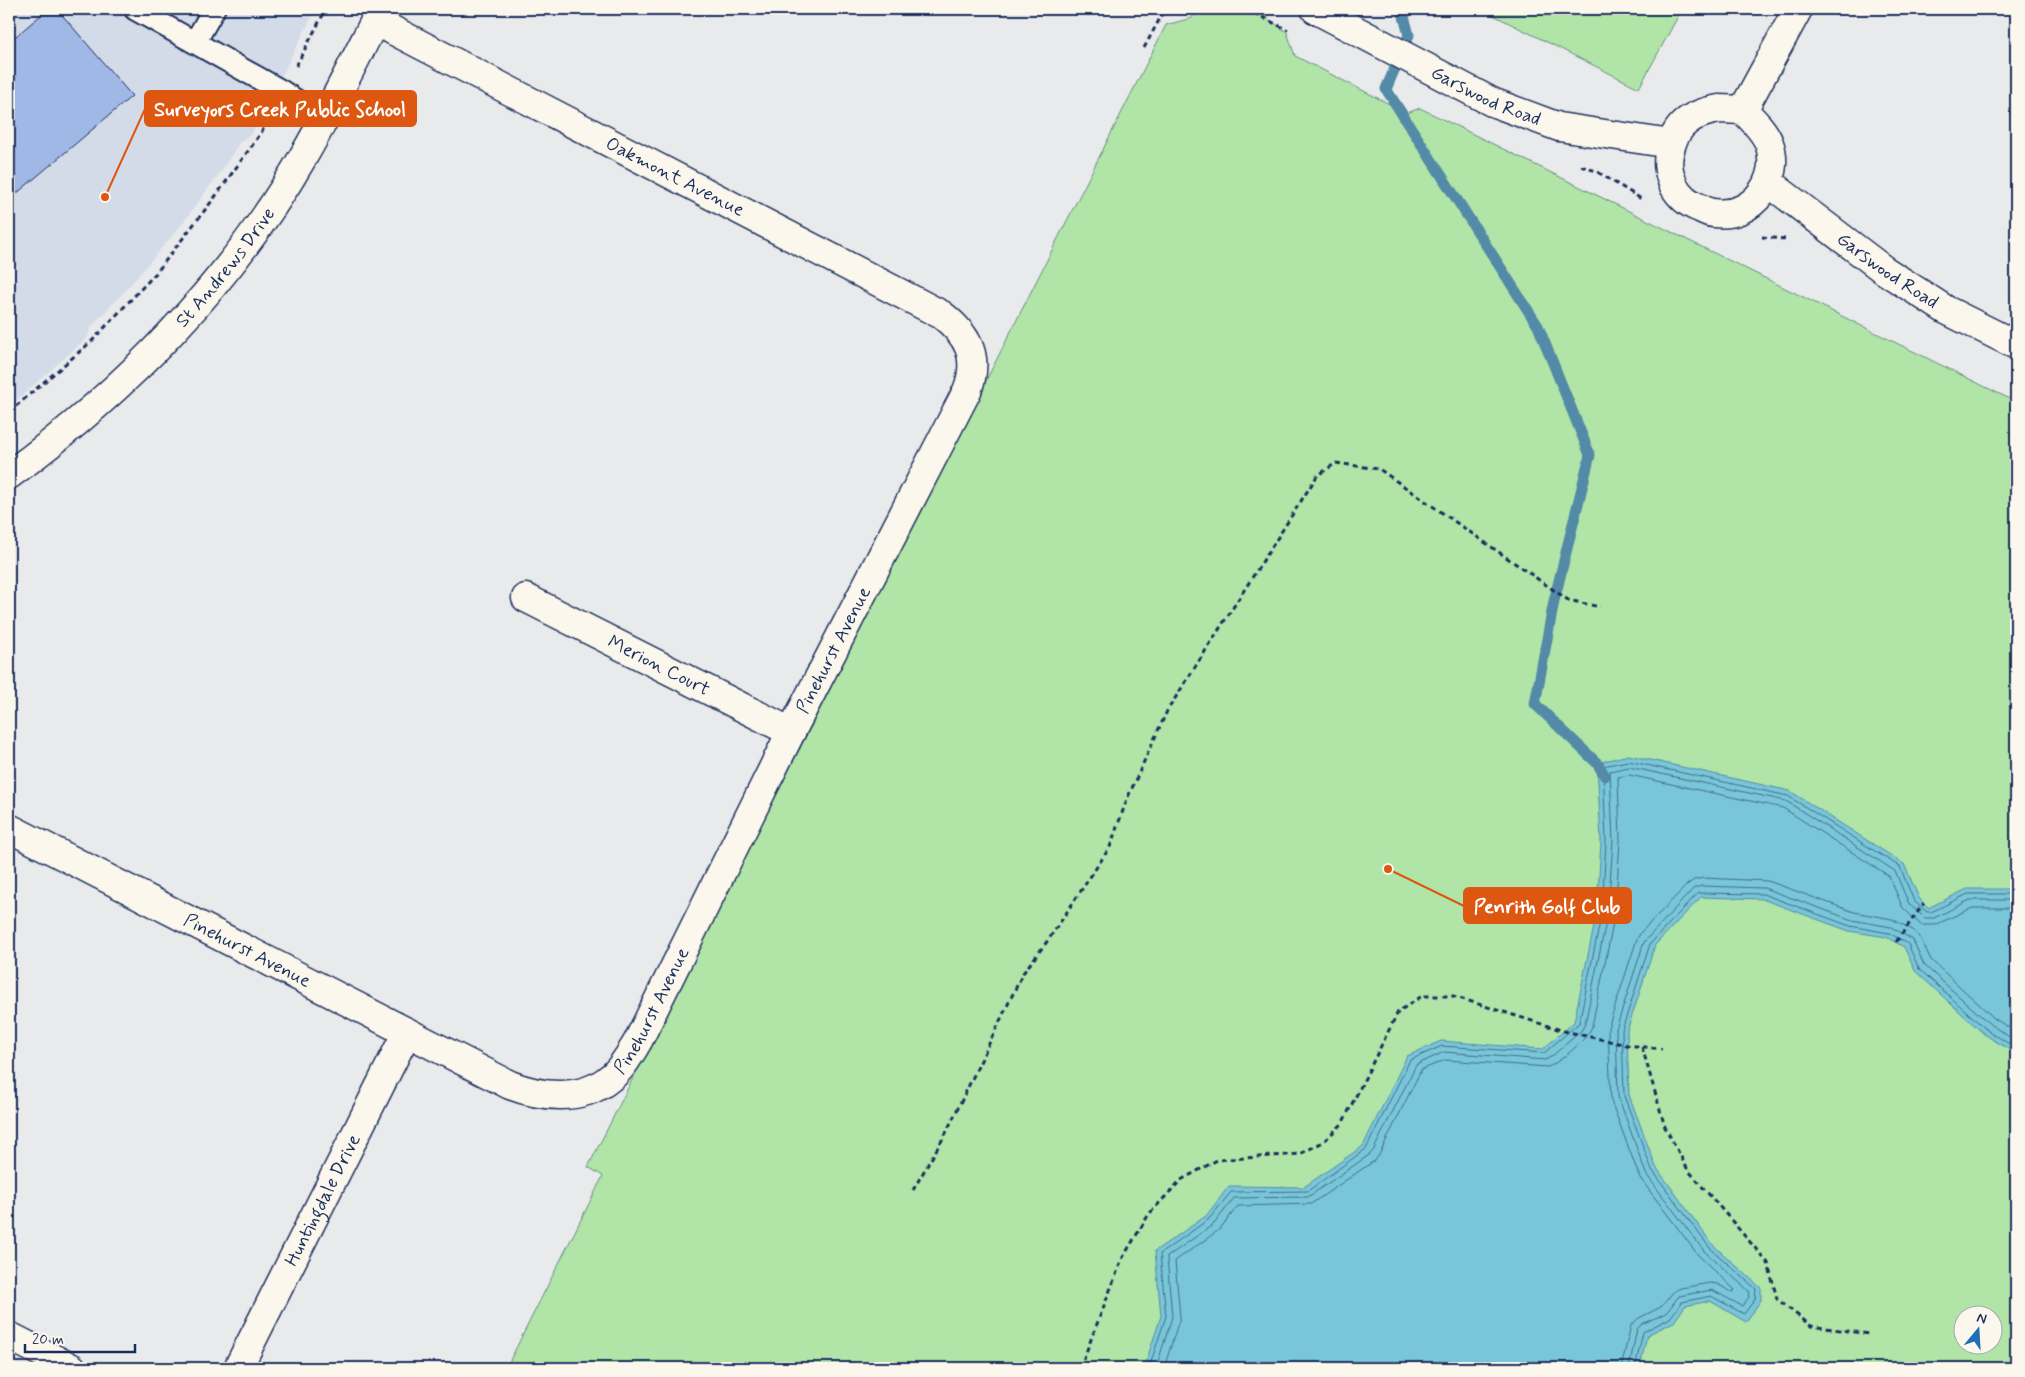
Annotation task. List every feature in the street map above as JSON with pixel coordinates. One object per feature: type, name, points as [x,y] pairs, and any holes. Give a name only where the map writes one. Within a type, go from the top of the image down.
[{"type":"street","points":[[1743,110],[1798,9]]},
{"type":"street","name":"Garswood Road","points":[[1317,10],[1492,102],[1559,127],[1671,144]]},
{"type":"street","name":"St Andrews Drive","points":[[9,475],[74,426],[104,399],[192,310],[252,235],[303,157],[378,15]]},
{"type":"street","name":"Oakmont Avenue","points":[[378,15],[942,315],[961,331],[967,342]]},
{"type":"street","points":[[1719,109],[1743,110],[1758,126],[1768,141],[1773,159],[1768,182],[1762,193],[1749,206],[1732,212],[1714,213],[1690,204],[1677,192],[1669,175],[1667,157],[1671,144],[1674,136],[1685,122],[1701,112],[1719,109]]},
{"type":"street","name":"Garswood Road","points":[[1768,182],[1884,270],[1946,310],[2016,345]]},
{"type":"street","name":"Pinehurst Avenue","points":[[9,828],[525,1091],[544,1094],[587,1091],[610,1079],[638,1041],[791,732],[967,391],[971,381],[972,354],[967,342]]},
{"type":"street","name":"Merion Court","points":[[526,598],[791,732]]},
{"type":"street","name":"Huntingdale Drive","points":[[238,1368],[407,1032]]},
{"type":"street","points":[[9,1336],[72,1368]]},
{"type":"lane","points":[[135,9],[283,92],[324,118]]},
{"type":"lane","points":[[195,42],[214,9]]},
{"type":"path","points":[[9,412],[92,341],[156,273],[215,197],[261,133],[326,9]]},
{"type":"path","points":[[1144,48],[1165,9]]},
{"type":"path","points":[[1246,9],[1296,34]]},
{"type":"path","points":[[1576,165],[1596,171],[1647,203]]},
{"type":"path","points":[[1758,236],[1793,241]]},
{"type":"path","points":[[913,1190],[945,1135],[1023,973],[1049,939],[1110,847],[1127,799],[1167,711],[1213,636],[1317,476],[1336,463],[1379,469],[1568,600],[1600,607]]},
{"type":"path","points":[[1896,942],[1924,903]]},
{"type":"path","points":[[1080,1368],[1122,1259],[1149,1214],[1181,1180],[1217,1160],[1300,1154],[1323,1142],[1342,1124],[1398,1012],[1422,996],[1453,996],[1564,1031],[1627,1045],[1662,1049]]},
{"type":"path","points":[[1642,1046],[1665,1127],[1688,1170],[1768,1263],[1778,1299],[1811,1326],[1869,1334]]},
{"type":"shaded area","points":[[9,9],[316,9],[252,133],[239,143],[222,170],[182,224],[132,283],[92,326],[87,338],[9,407]]},
{"type":"green space","points":[[1197,9],[1202,9],[1212,14],[1232,9],[1254,9],[1287,32],[1295,56],[1407,113],[1420,108],[2016,402],[2016,1368],[506,1368],[603,1176],[588,1167],[1166,25],[1192,18]]},
{"type":"green space","points":[[1481,9],[1682,9],[1639,88]]},
{"type":"water","points":[[1628,755],[1790,791],[1904,864],[1919,898],[1928,908],[1967,889],[2016,889],[2016,1054],[1984,1034],[1915,971],[1904,947],[1886,937],[1849,931],[1762,899],[1701,897],[1655,945],[1627,1031],[1629,1095],[1656,1167],[1712,1244],[1761,1288],[1761,1300],[1746,1322],[1710,1301],[1685,1306],[1674,1322],[1647,1335],[1640,1368],[1144,1368],[1161,1316],[1155,1251],[1206,1216],[1229,1186],[1304,1187],[1363,1146],[1407,1056],[1441,1041],[1543,1049],[1574,1022],[1597,912],[1601,841],[1597,763]]},
{"type":"building","points":[[48,9],[57,9],[132,96],[9,200],[9,42]]},
{"type":"waterway","points":[[1402,9],[1409,35],[1386,89],[1538,326],[1590,455],[1554,601],[1535,704],[1597,763],[1605,776]]},
{"type":"place","name":"Surveyors Creek Public School","points":[[105,197]]},
{"type":"place","name":"Penrith Golf Club","points":[[1388,869]]}]
